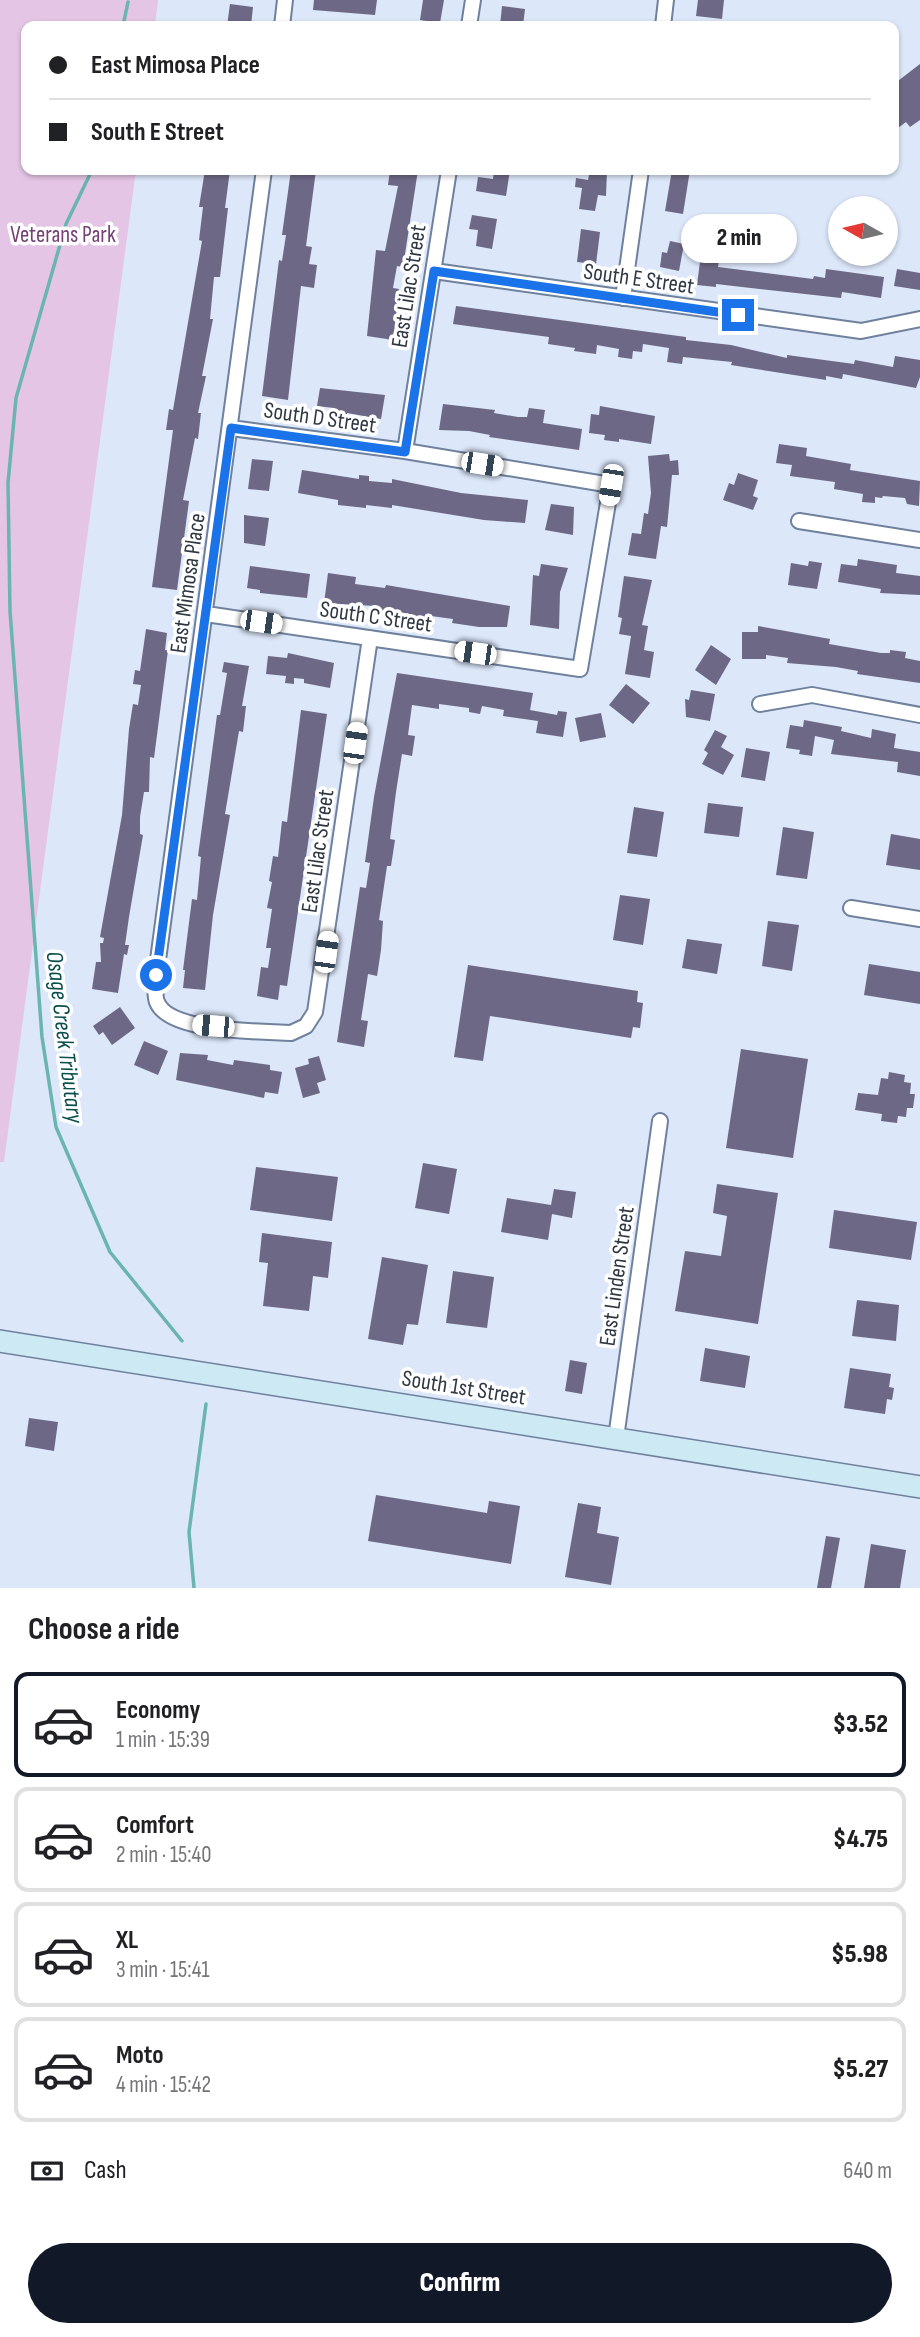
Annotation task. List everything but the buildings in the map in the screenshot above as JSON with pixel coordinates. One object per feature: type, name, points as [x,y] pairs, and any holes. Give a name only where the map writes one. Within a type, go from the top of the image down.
[{"type":"street","points":[[283,21],[285,0]]},
{"type":"street","points":[[470,21],[473,0]]},
{"type":"street","points":[[664,21],[666,0]]},
{"type":"street","name":"East Mimosa Place","points":[[263,175],[156,975],[157,1002],[170,1018],[187,1024],[291,1033],[306,1026]]},
{"type":"street","name":"East Lilac Street","points":[[405,452],[448,175]]},
{"type":"street","points":[[623,298],[641,175]]},
{"type":"street","name":"South E Street","points":[[434,271],[861,331],[920,319]]},
{"type":"street","name":"South D Street","points":[[231,428],[611,485],[580,669]]},
{"type":"street","points":[[799,521],[920,540]]},
{"type":"street","name":"South C Street","points":[[206,614],[580,669]]},
{"type":"street","name":"East Lilac Street","points":[[306,1026],[315,1012],[322,978],[370,638]]},
{"type":"street","points":[[760,704],[812,695],[920,715]]},
{"type":"street","points":[[851,908],[920,919]]},
{"type":"street","name":"East Linden Street","points":[[616,1438],[660,1121]]},
{"type":"street","name":"South 1st Street","points":[[0,1340],[920,1487]]},
{"type":"green space","name":"Veterans Park","points":[[0,0],[158,0],[156,21],[21,21],[21,175],[135,175],[4,1162],[0,1162]]},
{"type":"waterway","name":"Osage Creek Tributary","points":[[124,21],[128,2]]},
{"type":"waterway","name":"Osage Creek Tributary","points":[[90,175],[66,224],[16,398],[8,483],[10,611],[42,1037],[56,1127],[110,1252],[182,1341]]},
{"type":"waterway","name":"Osage Creek Tributary","points":[[194,1588],[189,1532],[206,1404]]},
{"type":"route","points":[[156,975],[231,428],[405,452],[434,271],[738,315]]}]
